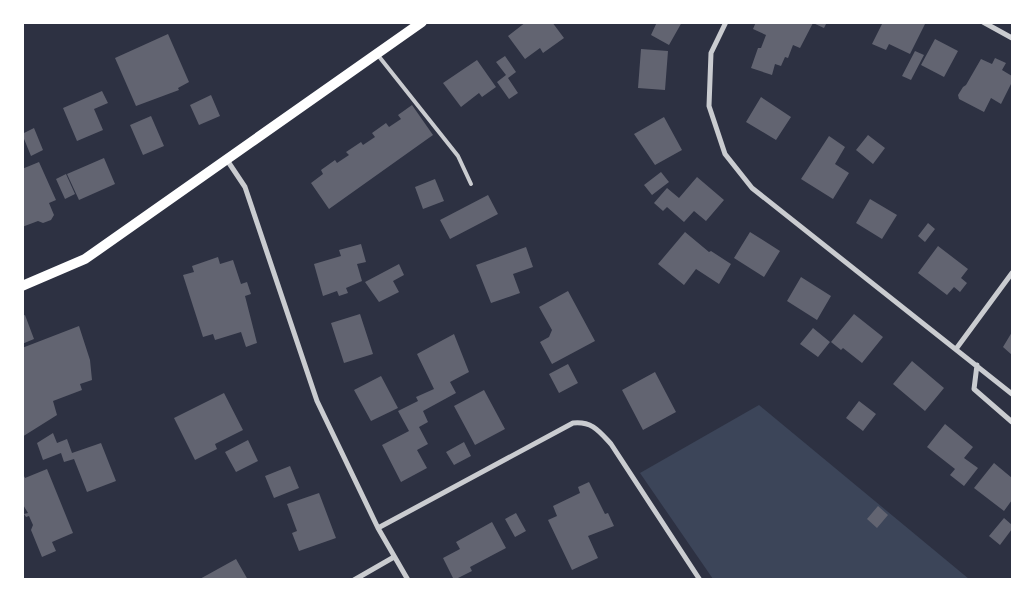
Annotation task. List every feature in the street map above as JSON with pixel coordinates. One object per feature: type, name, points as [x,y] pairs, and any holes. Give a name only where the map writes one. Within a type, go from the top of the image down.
[{"type":"main road","points":[[22,286],[85,259],[422,22]]},
{"type":"street","points":[[726,22],[711,53],[709,106],[725,154],[752,188],[1012,394]]},
{"type":"street","points":[[983,22],[1012,38]]},
{"type":"street","points":[[226,160],[245,187],[317,401],[378,528],[408,580]]},
{"type":"street","points":[[956,349],[1012,273]]},
{"type":"street","points":[[977,365],[974,389],[1012,422]]},
{"type":"street","points":[[378,528],[573,423],[584,422],[594,426],[611,444],[700,580]]},
{"type":"street","points":[[354,580],[394,556]]},
{"type":"lane","points":[[378,54],[458,156],[471,184]]},
{"type":"shaded area","points":[[759,405],[969,579],[713,579],[640,473]]},
{"type":"building","points":[[526,22],[552,22],[564,38],[543,53],[540,48],[525,59],[508,36]]},
{"type":"building","points":[[657,22],[682,22],[669,45],[651,35]]},
{"type":"building","points":[[756,22],[827,22],[824,28],[813,23],[800,48],[793,45],[788,58],[785,57],[781,66],[775,64],[772,75],[751,68],[758,48],[761,48],[766,35],[753,29]]},
{"type":"building","points":[[883,22],[926,22],[910,54],[889,44],[886,50],[872,44]]},
{"type":"building","points":[[168,34],[189,82],[178,88],[179,90],[136,106],[115,58]]},
{"type":"building","points":[[935,39],[958,51],[944,77],[921,65]]},
{"type":"building","points":[[641,49],[668,51],[665,90],[638,88]]},
{"type":"building","points":[[915,51],[924,55],[911,80],[902,76]]},
{"type":"building","points":[[505,56],[516,72],[508,78],[518,93],[509,99],[497,82],[506,75],[496,62]]},
{"type":"building","points":[[995,58],[1006,63],[1002,70],[1012,76],[1012,82],[1001,104],[991,98],[984,112],[959,99],[958,95],[981,59],[992,64]]},
{"type":"building","points":[[477,60],[496,87],[482,97],[479,93],[461,107],[443,83]]},
{"type":"building","points":[[102,91],[108,103],[94,109],[103,130],[77,141],[63,108]]},
{"type":"building","points":[[211,95],[220,116],[199,125],[190,105]]},
{"type":"building","points":[[761,97],[791,117],[776,140],[746,122]]},
{"type":"building","points":[[412,105],[433,135],[329,209],[311,183],[323,174],[321,170],[335,160],[337,163],[349,155],[346,152],[361,142],[363,145],[375,137],[372,133],[386,123],[389,127],[401,119],[398,115]]},
{"type":"building","points":[[151,116],[164,146],[143,155],[130,125]]},
{"type":"building","points":[[664,117],[682,150],[655,165],[634,134]]},
{"type":"building","points":[[34,128],[43,150],[31,156],[22,134]]},
{"type":"building","points":[[868,135],[885,148],[873,164],[856,150]]},
{"type":"building","points":[[829,136],[845,147],[835,164],[849,173],[833,199],[801,179]]},
{"type":"building","points":[[104,158],[115,184],[79,200],[67,174]]},
{"type":"building","points":[[39,162],[56,200],[49,203],[54,215],[51,220],[43,223],[38,221],[22,227],[22,169]]},
{"type":"building","points":[[661,172],[669,182],[652,195],[644,185]]},
{"type":"building","points":[[66,174],[75,194],[65,199],[56,179]]},
{"type":"building","points":[[697,177],[724,200],[706,221],[694,211],[684,222],[667,207],[663,211],[654,203],[667,188],[679,198]]},
{"type":"building","points":[[435,179],[444,201],[423,209],[415,187]]},
{"type":"building","points":[[488,195],[498,214],[450,239],[440,220]]},
{"type":"building","points":[[870,199],[897,215],[882,239],[856,223]]},
{"type":"building","points":[[928,223],[935,229],[925,242],[918,236]]},
{"type":"building","points":[[685,232],[709,252],[711,251],[731,264],[719,284],[696,269],[684,285],[658,264]]},
{"type":"building","points":[[750,232],[780,251],[764,277],[734,258]]},
{"type":"building","points":[[361,244],[366,262],[357,264],[362,281],[346,288],[348,293],[339,296],[337,291],[323,296],[314,264],[341,256],[339,250]]},
{"type":"building","points":[[938,246],[968,269],[961,278],[967,283],[960,292],[954,287],[947,295],[918,273]]},
{"type":"building","points":[[526,247],[533,267],[513,274],[520,293],[491,303],[476,265]]},
{"type":"building","points":[[218,257],[220,264],[233,260],[241,284],[247,282],[251,294],[245,296],[257,343],[246,347],[241,332],[215,340],[213,334],[203,337],[183,275],[194,272],[192,266]]},
{"type":"building","points":[[399,264],[404,275],[393,281],[399,292],[379,302],[365,282]]},
{"type":"building","points":[[801,277],[831,296],[817,320],[787,301]]},
{"type":"building","points":[[568,291],[595,341],[552,364],[540,342],[549,337],[552,330],[539,307]]},
{"type":"building","points":[[360,314],[373,354],[344,363],[331,323]]},
{"type":"building","points":[[854,314],[883,337],[862,363],[843,348],[841,350],[831,342]]},
{"type":"building","points":[[25,315],[34,339],[22,344],[22,316]]},
{"type":"building","points":[[79,326],[90,360],[92,380],[80,384],[82,390],[53,401],[57,415],[22,437],[22,348]]},
{"type":"building","points":[[813,328],[830,342],[818,357],[800,344]]},
{"type":"building","points":[[1012,332],[1012,355],[1003,347]]},
{"type":"building","points":[[454,334],[469,372],[450,382],[456,393],[423,411],[428,422],[419,427],[428,444],[417,450],[427,468],[401,482],[382,445],[409,431],[398,411],[418,401],[416,397],[434,389],[417,354]]},
{"type":"building","points":[[912,361],[944,388],[925,411],[893,384]]},
{"type":"building","points":[[568,364],[578,383],[559,393],[549,374]]},
{"type":"building","points":[[655,372],[676,412],[643,430],[622,390]]},
{"type":"building","points":[[381,376],[398,408],[371,421],[354,390]]},
{"type":"building","points":[[484,390],[505,429],[475,445],[454,406]]},
{"type":"building","points":[[224,393],[243,430],[215,444],[217,449],[195,460],[174,418]]},
{"type":"building","points":[[859,401],[876,414],[863,431],[846,418]]},
{"type":"building","points":[[945,424],[973,447],[964,458],[978,468],[964,486],[950,475],[955,469],[927,447]]},
{"type":"building","points":[[53,433],[57,443],[67,439],[72,453],[101,443],[116,481],[87,492],[74,459],[64,462],[61,453],[43,460],[37,443]]},
{"type":"building","points":[[248,440],[258,461],[236,472],[225,452]]},
{"type":"building","points":[[464,442],[471,456],[454,465],[446,452]]},
{"type":"building","points":[[994,463],[1012,478],[1012,500],[1004,511],[974,488]]},
{"type":"building","points":[[290,466],[299,488],[274,498],[265,476]]},
{"type":"building","points":[[47,469],[73,533],[52,542],[56,551],[42,557],[31,530],[33,525],[29,516],[26,517],[24,514],[28,513],[22,503],[22,472],[25,478]]},
{"type":"building","points":[[589,482],[605,514],[608,513],[614,526],[588,536],[598,558],[572,570],[548,520],[557,516],[553,506],[580,493],[578,487]]},
{"type":"building","points":[[319,493],[336,538],[299,551],[292,533],[297,531],[287,504]]},
{"type":"building","points":[[878,506],[888,515],[877,528],[867,519]]},
{"type":"building","points":[[516,513],[526,531],[515,537],[505,519]]},
{"type":"building","points":[[1004,518],[1012,525],[1012,529],[1000,545],[989,536]]},
{"type":"building","points":[[492,522],[506,548],[470,567],[472,571],[454,580],[443,558],[460,549],[456,542]]},
{"type":"building","points":[[236,559],[248,580],[198,580]]}]
